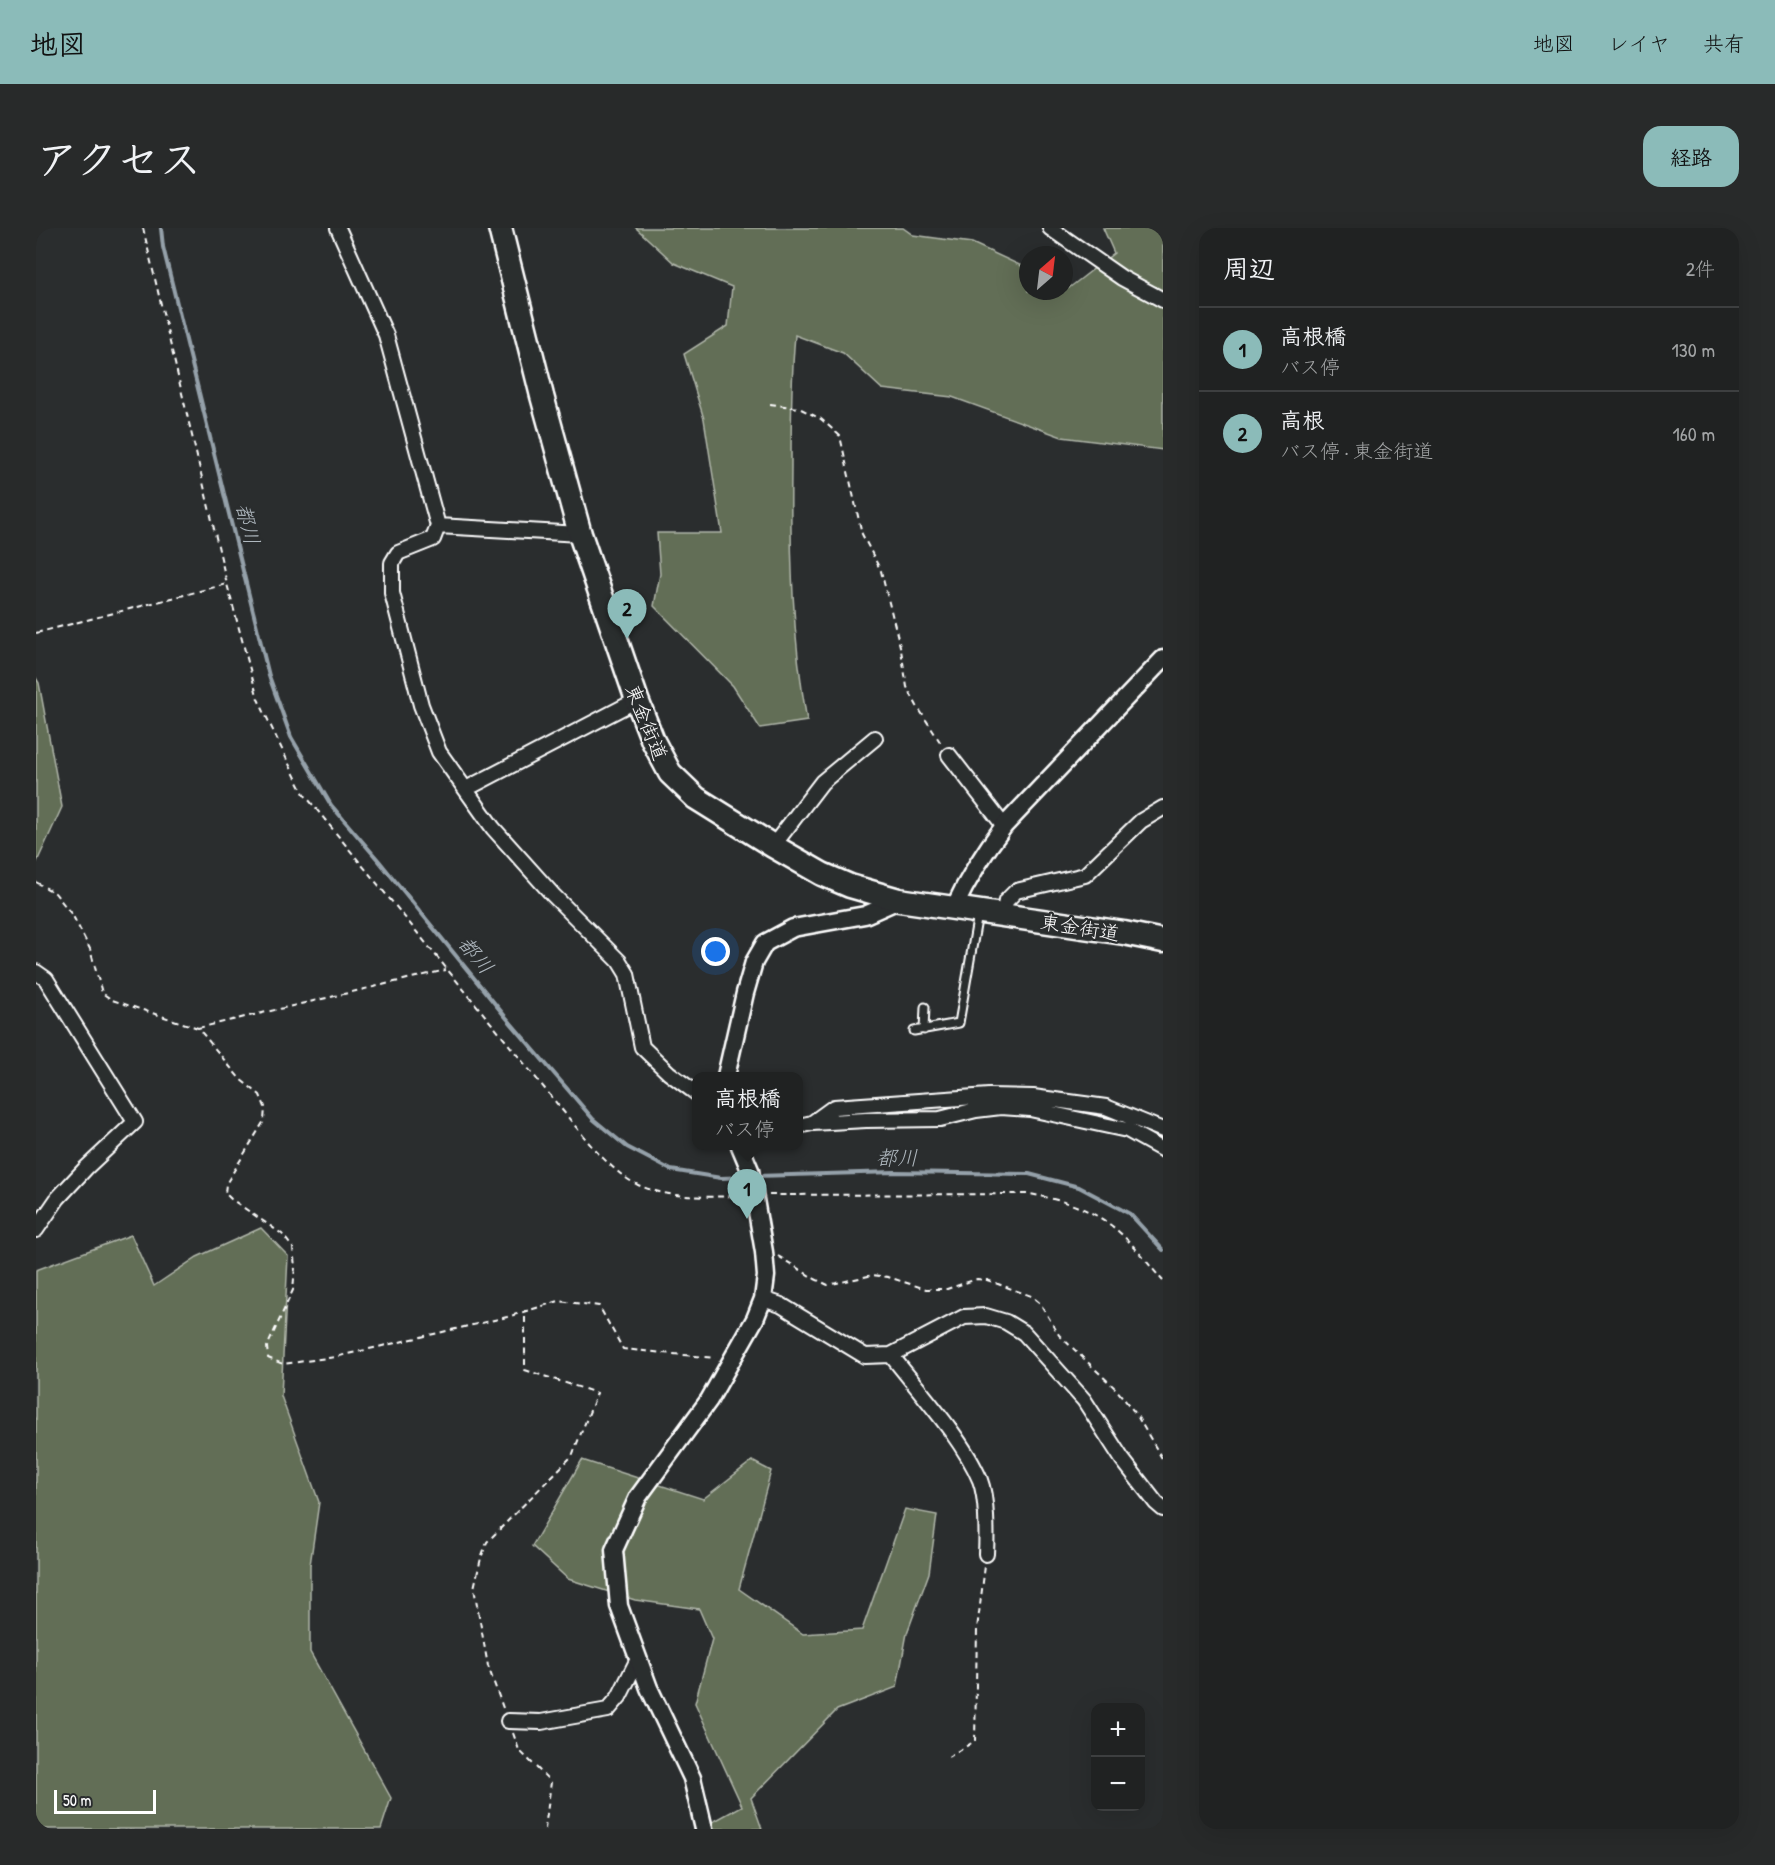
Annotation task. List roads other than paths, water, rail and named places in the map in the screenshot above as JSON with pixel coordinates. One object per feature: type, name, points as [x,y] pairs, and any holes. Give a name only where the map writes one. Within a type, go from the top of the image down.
[{"type":"highway","name":"東金街道","points":[[500,228],[542,396],[580,534],[637,700],[653,741],[670,773],[696,798],[773,846],[822,874],[850,886],[899,900],[1163,941]]},
{"type":"street","points":[[338,228],[386,335],[438,526],[433,539],[398,553],[392,563],[392,593],[421,705],[439,752],[493,828],[619,961],[627,974],[642,1047],[669,1073],[692,1090]]},
{"type":"street","points":[[1050,228],[1122,278],[1163,300]]},
{"type":"street","points":[[438,526],[580,534]]},
{"type":"street","points":[[954,908],[967,880],[986,849],[1004,826],[1163,659]]},
{"type":"street","points":[[466,789],[637,700]]},
{"type":"street","points":[[773,846],[822,782],[875,738]]},
{"type":"street","points":[[949,755],[1004,826]]},
{"type":"street","points":[[1003,915],[1006,901],[1016,891],[1084,874],[1141,820],[1163,808]]},
{"type":"street","points":[[727,1072],[754,962],[765,943],[793,928],[865,915],[899,900]]},
{"type":"street","points":[[36,972],[46,979],[135,1122],[58,1198],[36,1230]]},
{"type":"street","points":[[805,1125],[834,1107],[989,1096],[1033,1097],[1106,1107],[1163,1130]]},
{"type":"street","points":[[805,1125],[940,1119],[976,1110],[1001,1107],[1030,1109],[1127,1130],[1163,1150]]},
{"type":"street","points":[[704,1829],[692,1778],[649,1688],[619,1606],[614,1550],[638,1497],[709,1400],[755,1319],[763,1299],[766,1276],[755,1196],[750,1170],[742,1150]]},
{"type":"street","points":[[763,1299],[781,1305],[865,1356],[891,1355],[964,1317],[986,1316],[1006,1322],[1024,1332],[1084,1400],[1122,1459],[1163,1509]]},
{"type":"street","points":[[891,1355],[956,1439],[981,1481],[987,1527],[986,1554]]},
{"type":"street","points":[[508,1721],[541,1722],[608,1710],[619,1697],[638,1659]]},
{"type":"lane","points":[[914,1031],[959,1023],[978,911]]},
{"type":"lane","points":[[924,1030],[925,1007]]},
{"type":"waterway","name":"都川","points":[[161,228],[163,247],[269,676],[291,737],[331,805],[593,1119],[627,1147],[671,1170],[721,1178],[746,1177]]},
{"type":"waterway","name":"都川","points":[[756,1176],[895,1172],[1029,1174],[1079,1187],[1130,1214],[1163,1250]]},
{"type":"place","name":"高根","points":[[627,639]]},
{"type":"place","name":"高根橋","points":[[747,1219]]}]
